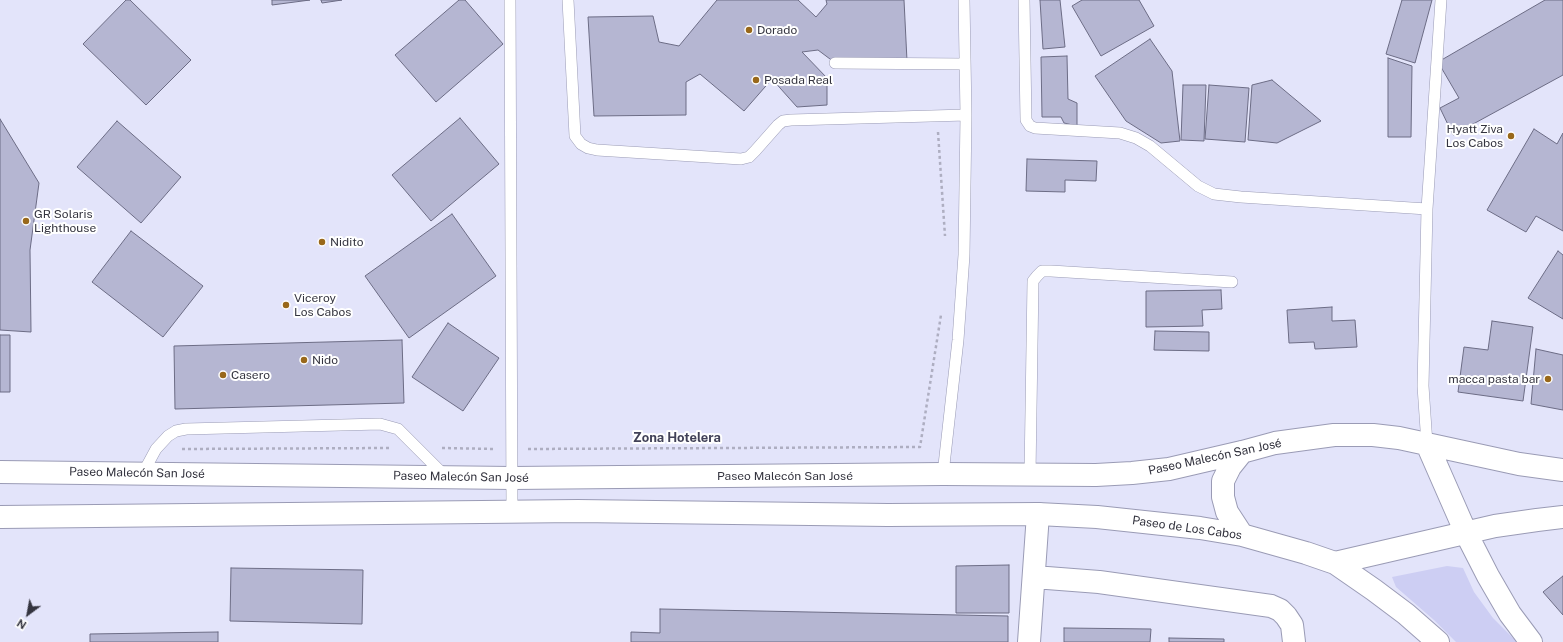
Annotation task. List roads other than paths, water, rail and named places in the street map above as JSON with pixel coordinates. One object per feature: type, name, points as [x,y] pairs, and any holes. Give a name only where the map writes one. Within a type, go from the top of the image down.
[{"type":"main road","name":"Paseo Malecón San José","points":[[0,472],[446,476],[512,478],[943,474],[1096,475],[1169,469],[1275,443],[1334,435],[1373,435],[1399,438],[1519,464],[1563,470]]},
{"type":"main road","points":[[1427,444],[1466,533],[1488,576],[1510,614],[1531,642]]},
{"type":"main road","points":[[1242,452],[1230,467],[1223,481],[1223,497],[1227,512],[1242,535]]},
{"type":"main road","points":[[577,478],[578,511]]},
{"type":"main road","points":[[0,516],[578,511],[1038,514],[1029,642]]},
{"type":"main road","name":"Paseo de Los Cabos","points":[[1038,514],[1097,517],[1200,528],[1242,535],[1306,553],[1335,563],[1406,614],[1438,642]]},
{"type":"main road","points":[[1335,563],[1495,526],[1563,517]]},
{"type":"main road","points":[[1034,577],[1099,582],[1271,606],[1280,610],[1292,625],[1294,642]]},
{"type":"lane","points":[[510,0],[512,512]]},
{"type":"lane","points":[[568,0],[575,136],[581,144],[588,148],[597,150],[742,159],[755,151],[783,121],[966,115]]},
{"type":"lane","points":[[943,474],[958,340],[964,254],[966,115],[964,0]]},
{"type":"lane","points":[[1024,0],[1026,120],[1030,126],[1035,128],[1120,133],[1136,138],[1150,146],[1198,186],[1214,194],[1241,198],[1427,209]]},
{"type":"lane","points":[[1427,444],[1423,386],[1427,209],[1441,0]]},
{"type":"lane","points":[[835,63],[965,64]]},
{"type":"lane","points":[[1030,474],[1033,281],[1042,271],[1051,270],[1232,282]]},
{"type":"lane","points":[[143,473],[156,449],[168,436],[176,431],[186,429],[380,424],[398,428],[446,476]]},
{"type":"place","name":"Dorado","points":[[749,30]]},
{"type":"place","name":"Posada Real","points":[[756,80]]},
{"type":"place","name":"Hyatt Ziva Los Cabos","points":[[1511,136]]},
{"type":"place","name":"GR Solaris Lighthouse","points":[[26,221]]},
{"type":"place","name":"Nidito","points":[[322,242]]},
{"type":"place","name":"Viceroy Los Cabos","points":[[286,305]]},
{"type":"place","name":"Nido","points":[[304,360]]},
{"type":"place","name":"Casero","points":[[223,375]]},
{"type":"place","name":"macca pasta bar","points":[[1548,379]]},
{"type":"district","name":"Zona Hotelera","points":[[677,438]]}]
